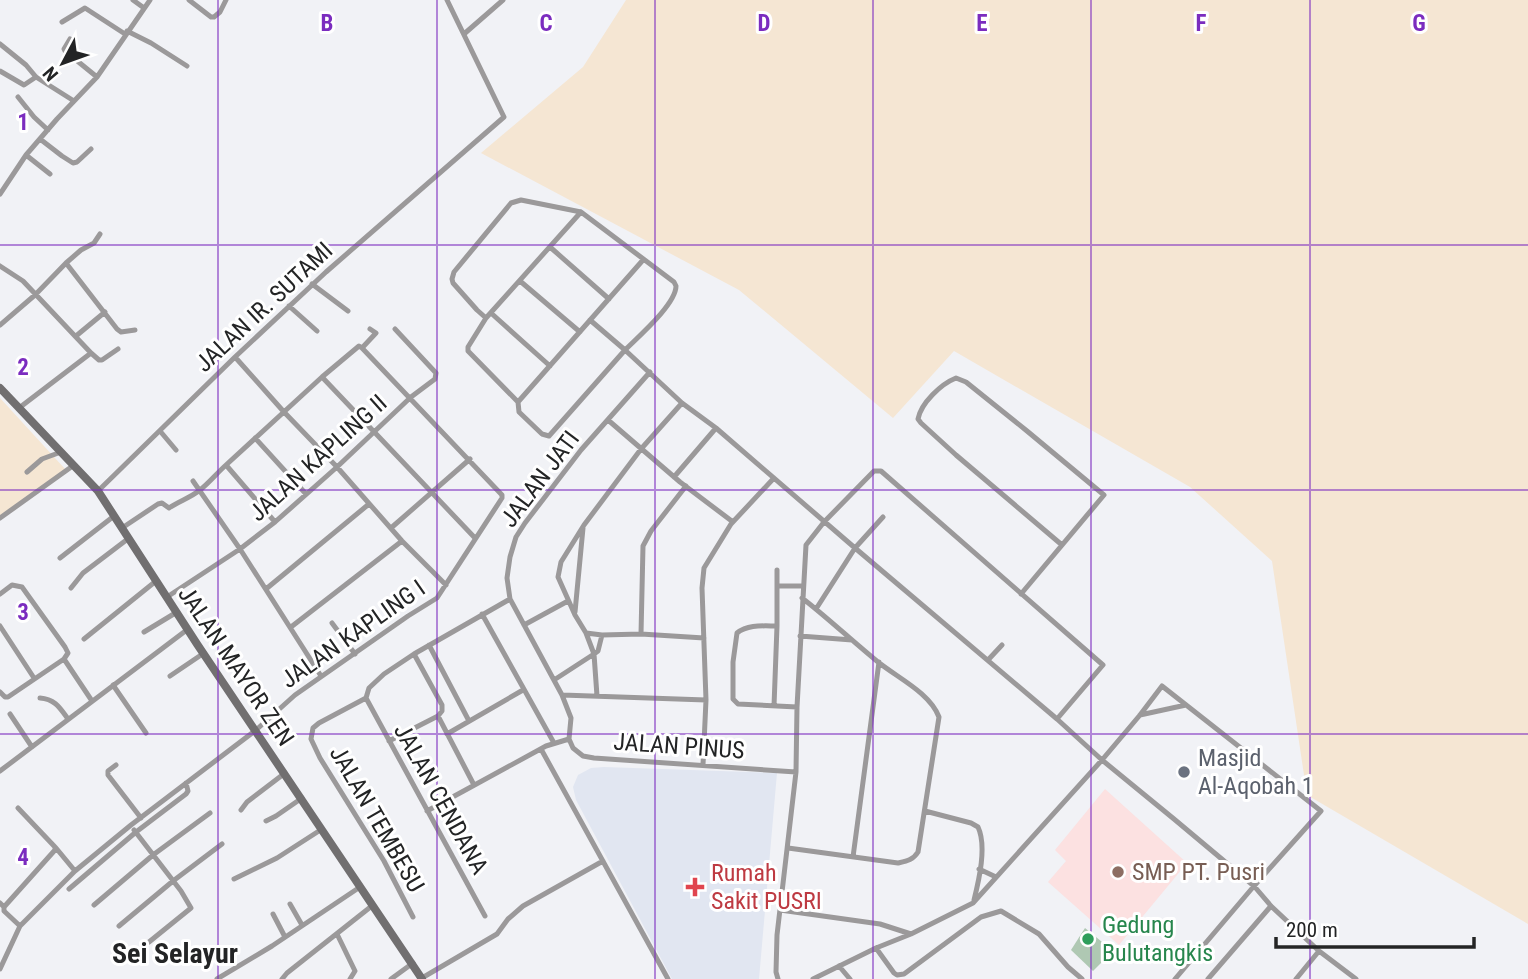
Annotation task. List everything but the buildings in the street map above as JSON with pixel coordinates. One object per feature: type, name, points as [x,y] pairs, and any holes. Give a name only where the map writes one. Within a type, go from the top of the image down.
[{"type":"street","points":[[133,0],[144,8]]},
{"type":"street","points":[[0,194],[26,155],[97,76],[149,0]]},
{"type":"street","points":[[189,0],[214,17],[226,0]]},
{"type":"street","points":[[447,0],[464,34],[503,0]]},
{"type":"street","points":[[62,22],[85,8],[187,66]]},
{"type":"street","name":"JALAN IR. SUTAMI","points":[[98,491],[312,284],[504,117],[464,34]]},
{"type":"street","points":[[70,38],[65,51],[97,76]]},
{"type":"street","points":[[0,44],[36,77],[74,101]]},
{"type":"street","points":[[0,71],[24,85],[36,77]]},
{"type":"street","points":[[18,97],[48,130]]},
{"type":"street","points":[[40,139],[73,163],[91,149]]},
{"type":"street","points":[[26,155],[50,174]]},
{"type":"street","points":[[486,318],[453,283],[454,272],[511,203],[522,200],[581,212],[674,282],[677,290],[674,297],[549,436],[542,434],[519,412],[518,402],[468,351],[468,347],[486,318],[581,212]]},
{"type":"street","points":[[0,325],[66,263],[94,243],[100,234]]},
{"type":"street","points":[[550,247],[609,299]]},
{"type":"street","points":[[518,402],[643,260]]},
{"type":"street","points":[[66,263],[119,331],[135,330]]},
{"type":"street","points":[[0,267],[23,281],[99,360],[118,349]]},
{"type":"street","points":[[520,281],[580,332]]},
{"type":"street","points":[[312,284],[348,311]]},
{"type":"street","points":[[289,306],[317,331]]},
{"type":"street","points":[[76,336],[104,312]]},
{"type":"street","points":[[491,313],[550,366]]},
{"type":"street","points":[[590,320],[682,403],[716,428],[1102,760],[1254,886],[1319,951],[1356,979]]},
{"type":"street","points":[[122,528],[158,504],[162,503],[171,508],[200,490],[322,377],[358,347],[362,348],[376,333],[370,328]]},
{"type":"street","name":"JALAN KAPLING II","points":[[167,597],[240,549],[275,522],[436,376],[394,329]]},
{"type":"street","name":"JALAN KAPLING I","points":[[20,926],[75,871],[256,730],[295,695],[437,598],[502,498],[470,459],[362,348]]},
{"type":"street","points":[[19,408],[91,354]]},
{"type":"street","points":[[235,357],[402,541],[446,585]]},
{"type":"street","name":"JALAN JATI","points":[[569,738],[571,718],[562,695],[510,599],[507,578],[510,556],[516,537],[581,450],[650,372]]},
{"type":"street","points":[[322,377],[475,538]]},
{"type":"street","points":[[1021,594],[1104,495],[966,382],[956,378],[947,381],[919,413],[921,424],[1062,545]]},
{"type":"street","name":"JALAN MAYOR ZEN","points":[[0,388],[98,491],[422,979]]},
{"type":"street","points":[[597,696],[594,654],[568,601],[558,577],[558,570],[584,525],[641,449],[682,403]]},
{"type":"street","points":[[608,420],[674,477],[733,522]]},
{"type":"street","points":[[674,477],[716,428]]},
{"type":"street","points":[[160,431],[176,450]]},
{"type":"street","points":[[255,438],[306,494]]},
{"type":"street","points":[[27,472],[42,458],[61,452]]},
{"type":"street","points":[[391,528],[470,459]]},
{"type":"street","points":[[0,518],[74,465]]},
{"type":"street","points":[[226,465],[275,522]]},
{"type":"street","points":[[778,979],[776,972],[780,910],[796,772],[806,545],[824,522],[874,471],[881,471],[1103,665],[1057,719]]},
{"type":"street","points":[[703,765],[706,700],[702,588],[704,568],[733,522],[774,478]]},
{"type":"street","points":[[193,481],[321,676]]},
{"type":"street","points":[[640,634],[643,546],[686,486]]},
{"type":"street","points":[[266,589],[369,504]]},
{"type":"street","points":[[60,558],[114,516]]},
{"type":"street","points":[[817,609],[855,548],[883,517]]},
{"type":"street","points":[[575,615],[584,525]]},
{"type":"street","points":[[71,588],[83,573],[129,538]]},
{"type":"street","points":[[291,627],[402,541]]},
{"type":"street","points":[[774,706],[777,570]]},
{"type":"street","points":[[84,639],[156,581]]},
{"type":"street","points":[[0,594],[12,585],[22,587],[68,653],[64,659],[8,697],[0,692]]},
{"type":"street","points":[[777,586],[803,586]]},
{"type":"street","points":[[788,848],[898,863],[909,861],[918,852],[939,716],[929,699],[878,662],[802,598]]},
{"type":"street","points":[[366,698],[369,688],[384,674],[510,599]]},
{"type":"street","points":[[524,625],[568,601]]},
{"type":"street","points":[[144,632],[177,612]]},
{"type":"street","points":[[482,614],[554,743]]},
{"type":"street","points":[[332,623],[355,654]]},
{"type":"street","points":[[777,626],[762,625],[739,630],[737,633],[733,662],[733,699],[738,704],[797,707]]},
{"type":"street","points":[[0,626],[34,678]]},
{"type":"street","points":[[0,772],[188,629]]},
{"type":"street","points":[[586,633],[704,638]]},
{"type":"street","points":[[554,680],[598,651],[602,635]]},
{"type":"street","points":[[800,636],[852,640]]},
{"type":"street","points":[[429,645],[469,721]]},
{"type":"street","points":[[988,660],[1002,645]]},
{"type":"street","points":[[170,676],[204,653]]},
{"type":"street","points":[[389,741],[438,716],[443,708],[414,654]]},
{"type":"street","points":[[64,659],[92,701]]},
{"type":"street","points":[[853,857],[878,662]]},
{"type":"street","points":[[113,685],[146,733]]},
{"type":"street","points":[[813,979],[973,903],[1102,760],[1162,686],[1321,811],[1175,979]]},
{"type":"street","points":[[447,734],[523,690]]},
{"type":"street","points":[[562,695],[706,700]]},
{"type":"street","points":[[40,698],[55,702],[68,719]]},
{"type":"street","name":"JALAN TEMBESU","points":[[366,698],[319,723],[313,728],[311,739],[384,861],[413,917]]},
{"type":"street","name":"JALAN CENDANA","points":[[366,698],[485,916]]},
{"type":"street","points":[[1140,715],[1186,705]]},
{"type":"street","points":[[10,714],[32,747]]},
{"type":"street","points":[[438,716],[474,785]]},
{"type":"street","points":[[427,811],[541,749],[569,738]]},
{"type":"street","name":"JALAN PINUS","points":[[569,738],[573,748],[583,756],[594,758],[796,772]]},
{"type":"street","points":[[541,749],[668,979]]},
{"type":"street","points":[[116,765],[108,771],[108,775],[141,818]]},
{"type":"street","points":[[241,810],[285,774]]},
{"type":"street","points":[[69,889],[136,832],[187,794],[186,783]]},
{"type":"street","points":[[266,821],[302,798]]},
{"type":"street","points":[[18,808],[75,871]]},
{"type":"street","points":[[925,811],[971,822],[978,827],[982,845],[973,903]]},
{"type":"street","points":[[94,905],[153,855],[210,813]]},
{"type":"street","points":[[131,825],[191,908],[149,942]]},
{"type":"street","points":[[234,878],[277,858],[322,830]]},
{"type":"street","points":[[119,926],[222,844]]},
{"type":"street","points":[[0,969],[20,926],[4,911],[2,905],[56,848]]},
{"type":"street","points":[[422,979],[498,934],[508,919],[523,906],[603,861]]},
{"type":"street","points":[[979,869],[996,877]]},
{"type":"street","points":[[217,979],[360,887]]},
{"type":"street","points":[[290,904],[302,925]]},
{"type":"street","points":[[282,979],[373,905]]},
{"type":"street","points":[[1208,979],[1271,905]]},
{"type":"street","points":[[780,910],[880,924],[911,934]]},
{"type":"street","points":[[876,948],[898,977],[981,917],[1001,911],[1039,934],[1082,979]]},
{"type":"street","points":[[273,914],[285,937]]},
{"type":"street","points":[[337,934],[355,971],[350,979]]},
{"type":"street","points":[[1296,979],[1319,951]]},
{"type":"street","points":[[391,979],[413,963]]},
{"type":"street","points":[[839,966],[850,979]]},
{"type":"shaded area","points":[[626,0],[1528,0],[1528,924],[1307,795],[1272,561],[1190,487],[954,351],[893,418],[739,290],[481,153],[583,67]]},
{"type":"shaded area","points":[[0,398],[66,470],[0,517]]},
{"type":"shaded area","name":"Rumah Sakit PUSRI","points":[[591,768],[777,773],[759,979],[672,979],[576,800],[573,787],[578,775]]},
{"type":"shaded area","name":"SMP PT. Pusri","points":[[1105,789],[1187,863],[1119,945],[1048,882],[1066,861],[1055,850]]},
{"type":"green space","name":"Gedung Bulutangkis","points":[[1085,928],[1113,951],[1093,971],[1071,950]]},
{"type":"place","name":"Masjid Al-Aqobah 1","points":[[1184,772]]},
{"type":"place","name":"SMP PT. Pusri","points":[[1118,872]]},
{"type":"place","name":"Rumah Sakit PUSRI","points":[[695,887]]},
{"type":"place","name":"Gedung Bulutangkis","points":[[1088,939]]},
{"type":"district","name":"Sei Selayur","points":[[175,953]]}]
